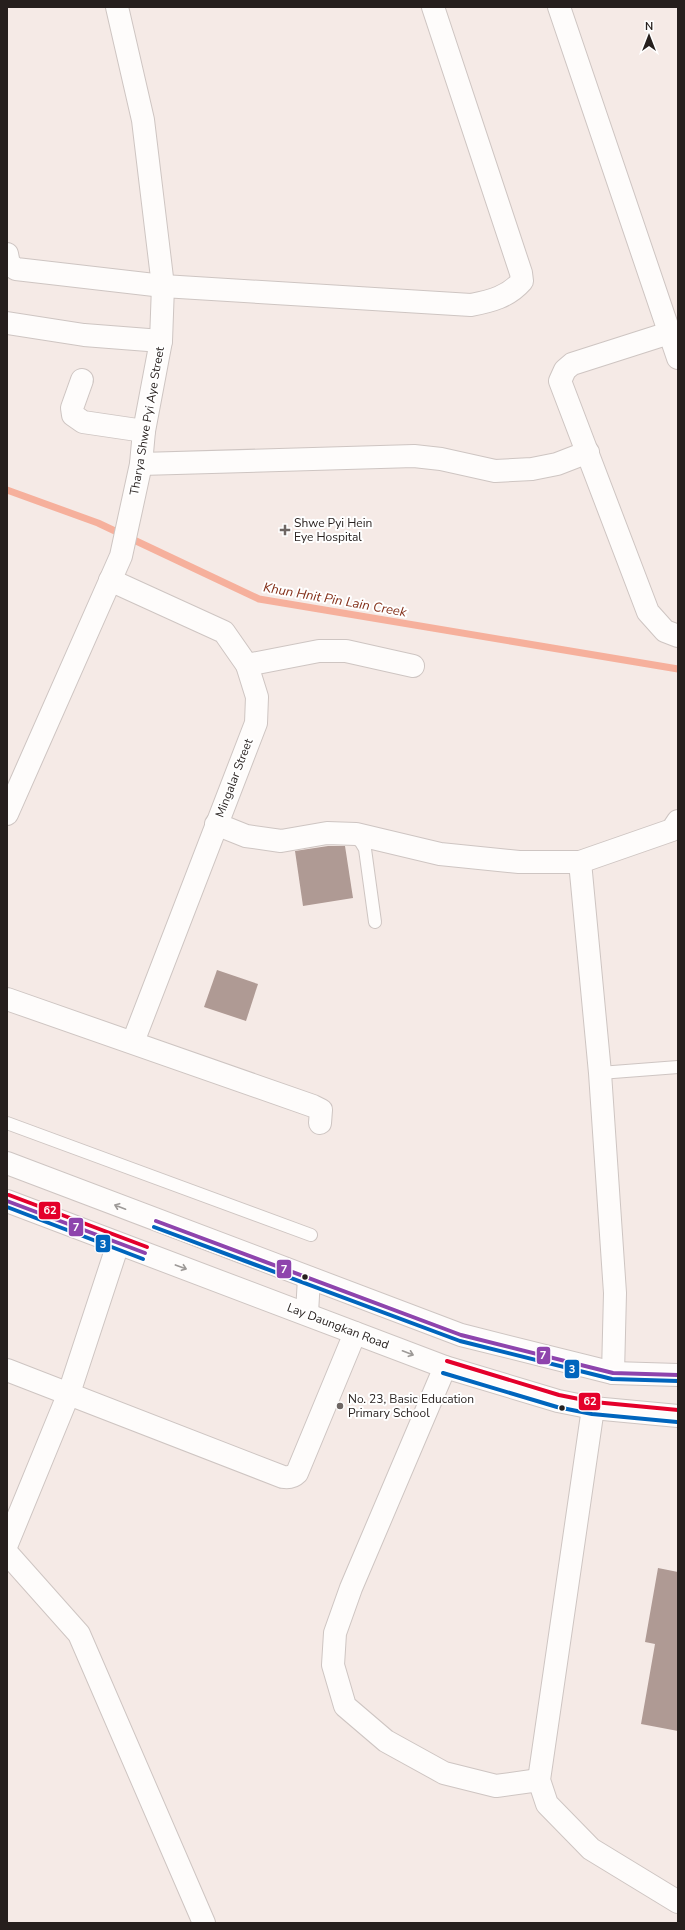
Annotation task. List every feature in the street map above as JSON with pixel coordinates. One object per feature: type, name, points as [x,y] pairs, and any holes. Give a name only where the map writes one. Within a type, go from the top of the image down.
[{"type":"street","name":"Tharya Shwe Pyi Aye Street","points":[[7,814],[121,556],[142,464],[144,431],[161,341],[163,286],[143,120],[118,7]]},
{"type":"street","points":[[7,254],[9,264],[16,269],[163,286],[471,305],[496,300],[515,289],[522,281],[521,273],[433,7]]},
{"type":"street","points":[[559,7],[678,358]]},
{"type":"street","points":[[7,323],[84,335],[161,341]]},
{"type":"street","points":[[669,333],[572,364],[565,370],[560,381],[648,612],[665,631],[678,636]]},
{"type":"street","points":[[82,380],[72,408],[73,415],[83,422],[144,431]]},
{"type":"street","points":[[142,464],[414,456],[441,459],[495,471],[532,469],[557,464],[588,452]]},
{"type":"street","name":"Mingalar Street","points":[[110,580],[224,632],[247,665],[257,697],[256,723],[133,1042]]},
{"type":"street","points":[[247,665],[319,651],[346,651],[413,666]]},
{"type":"street","points":[[216,824],[246,836],[281,841],[328,832],[356,834],[440,854],[519,862],[580,862],[672,830],[678,821]]},
{"type":"street","points":[[580,862],[600,1073],[615,1293],[613,1372]]},
{"type":"street","points":[[7,999],[313,1106],[321,1110],[320,1123]]},
{"type":"street","points":[[7,1163],[156,1221],[462,1335],[613,1372],[678,1375]]},
{"type":"street","name":"Lay Daungkan Road","points":[[7,1201],[118,1244],[307,1313],[445,1367],[558,1401],[593,1408],[678,1416]]},
{"type":"street","points":[[145,1253],[156,1221]]},
{"type":"street","points":[[7,1544],[69,1393],[118,1244]]},
{"type":"street","points":[[307,1313],[309,1278]]},
{"type":"street","points":[[7,1370],[288,1478],[294,1477],[297,1473],[355,1333]]},
{"type":"street","points":[[445,1367],[351,1588],[334,1633],[333,1666],[345,1706],[386,1741],[444,1773],[496,1786],[539,1780]]},
{"type":"street","points":[[593,1408],[539,1780],[547,1804],[591,1849],[678,1902]]},
{"type":"street","points":[[7,1553],[80,1634],[204,1923]]},
{"type":"lane","points":[[356,834],[365,849],[370,876],[375,922]]},
{"type":"lane","points":[[600,1073],[678,1067]]},
{"type":"lane","points":[[7,1123],[312,1235]]},
{"type":"building","points":[[328,846],[345,846],[353,898],[303,906],[295,851]]},
{"type":"building","points":[[217,970],[258,984],[246,1021],[204,1007]]},
{"type":"building","points":[[658,1568],[678,1572],[678,1731],[641,1724],[655,1644],[645,1642]]},
{"type":"waterway","name":"Khun Hnit Pin Lain Creek","points":[[7,490],[98,523],[259,599],[678,669]]},
{"type":"transit line","name":"62","points":[[9,1195],[147,1247]]},
{"type":"transit line","name":"7","points":[[7,1201],[145,1253]]},
{"type":"transit line","name":"3","points":[[7,1207],[143,1259]]},
{"type":"transit line","name":"7","points":[[156,1221],[461,1335],[613,1373],[678,1375]]},
{"type":"transit line","name":"3","points":[[154,1227],[460,1341],[612,1379],[678,1381]]},
{"type":"transit line","name":"62","points":[[447,1361],[559,1395],[594,1402],[678,1410]]},
{"type":"transit line","name":"3","points":[[443,1373],[557,1407],[592,1414],[677,1422]]},
{"type":"place","name":"Shwe Pyi Hein Eye Hospital","points":[[285,530]]},
{"type":"place","name":"No. 23, Basic Education Primary School","points":[[340,1406]]}]
